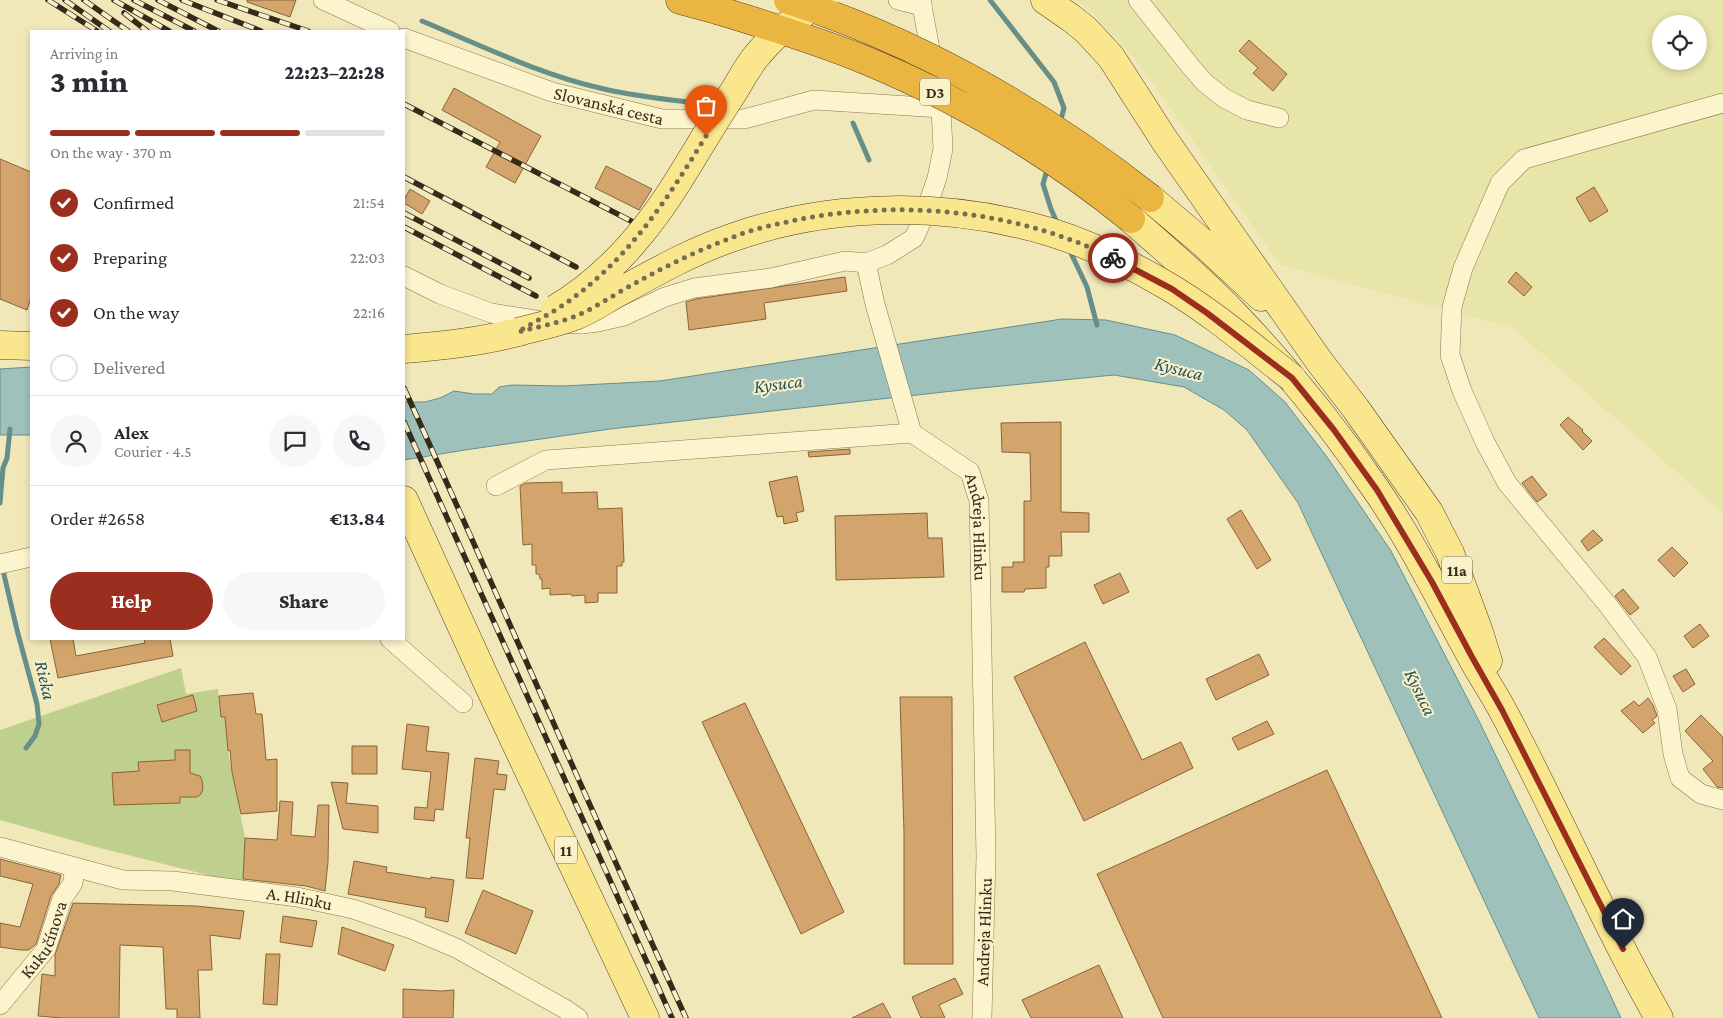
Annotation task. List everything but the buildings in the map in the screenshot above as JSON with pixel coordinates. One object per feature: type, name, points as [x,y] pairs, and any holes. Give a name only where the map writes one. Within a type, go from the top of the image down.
[{"type":"highway","name":"D3","points":[[680,0],[797,34],[865,60],[935,92],[992,123],[1047,157],[1094,189],[1131,219]]},
{"type":"highway","name":"D3","points":[[788,0],[882,35],[945,66],[1007,100],[1061,133],[1113,169],[1150,198]]},
{"type":"main road","points":[[518,332],[572,299],[628,250],[679,180],[758,54],[796,18],[824,0]]},
{"type":"main road","points":[[1045,0],[1086,30],[1112,57],[1165,141],[1319,361]]},
{"type":"main road","name":"D3","points":[[1150,198],[1253,289],[1319,361]]},
{"type":"main road","points":[[405,348],[462,344],[491,339],[576,316],[655,272],[733,237],[774,225],[819,216],[870,210],[916,210],[962,214],[1006,221],[1051,232],[1094,249],[1172,289],[1207,313],[1292,378]]},
{"type":"main road","name":"D3","points":[[1131,219],[1191,272],[1234,314],[1292,378]]},
{"type":"main road","points":[[0,345],[30,346]]},
{"type":"main road","name":"11a","points":[[1319,361],[1356,409],[1429,512],[1450,553],[1479,632],[1502,710]]},
{"type":"main road","name":"11a","points":[[1292,378],[1334,430],[1377,490],[1432,582],[1502,710],[1589,884],[1659,1018]]},
{"type":"main road","name":"11","points":[[405,502],[487,682],[645,1018]]},
{"type":"street","points":[[323,0],[388,30]]},
{"type":"street","points":[[405,276],[440,294],[491,313],[554,323],[582,324],[624,316],[666,297],[694,288],[771,278],[845,261],[866,263],[887,255],[914,238],[924,216],[943,149],[941,108],[922,3],[898,0]]},
{"type":"street","points":[[1138,0],[1191,67],[1224,98],[1248,110],[1279,118]]},
{"type":"street","name":"Slovanská cesta","points":[[405,38],[552,92],[662,119],[744,119],[814,100],[941,108]]},
{"type":"street","points":[[1723,103],[1524,159],[1500,183],[1462,268],[1452,307],[1450,355],[1466,400],[1485,442],[1507,483],[1607,604],[1647,657],[1667,709],[1673,754],[1680,778],[1701,794],[1723,800]]},
{"type":"street","points":[[496,486],[546,460],[910,425],[875,304],[866,263]]},
{"type":"street","name":"Andreja Hlinku","points":[[910,425],[970,472],[979,501],[986,856],[982,1018]]},
{"type":"street","points":[[5,563],[30,557]]},
{"type":"street","points":[[391,640],[463,703]]},
{"type":"street","name":"A. Hlinku","points":[[0,847],[123,880],[173,881],[296,897],[353,909],[456,948],[578,1018]]},
{"type":"street","name":"Kukučínova","points":[[0,1005],[46,949],[62,899],[73,883],[74,876],[71,867]]},
{"type":"shaded area","points":[[1072,0],[1723,0],[1723,513],[1513,328],[1280,265],[1140,65],[1088,8]]},
{"type":"green space","points":[[181,668],[186,694],[218,689],[221,717],[225,717],[228,751],[245,838],[243,884],[96,847],[0,820],[0,730]]},
{"type":"water","name":"Kysuca","points":[[1062,319],[1106,320],[1175,335],[1249,370],[1285,402],[1327,457],[1391,551],[1478,719],[1621,1018],[1539,1018],[1298,503],[1247,430],[1224,410],[1184,387],[1114,375],[610,429],[405,460],[405,402],[425,402],[440,398],[454,391],[492,394],[499,387],[512,385],[563,386],[660,381]]},
{"type":"water","points":[[30,367],[30,435],[0,435],[0,369]]},
{"type":"waterway","points":[[990,0],[1054,82],[1064,108],[1060,123]]},
{"type":"waterway","points":[[422,21],[557,76],[630,94],[706,104]]},
{"type":"waterway","points":[[853,123],[869,160]]},
{"type":"waterway","points":[[1048,167],[1043,184],[1058,225]]},
{"type":"waterway","points":[[1069,249],[1087,287],[1097,325]]},
{"type":"waterway","name":"Rieka","points":[[0,503],[3,468],[7,458],[10,429]]},
{"type":"waterway","name":"Rieka","points":[[2,566],[37,704],[39,724],[35,736],[26,748]]},
{"type":"railway","points":[[48,0],[95,30]]},
{"type":"railway","points":[[65,0],[108,30]]},
{"type":"railway","points":[[84,0],[127,30]]},
{"type":"railway","points":[[114,0],[167,30]]},
{"type":"railway","points":[[134,0],[192,30]]},
{"type":"railway","points":[[158,0],[216,30]]},
{"type":"railway","points":[[182,0],[258,30]]},
{"type":"railway","points":[[217,0],[305,30]]},
{"type":"railway","points":[[124,13],[146,30]]},
{"type":"railway","points":[[405,105],[635,223]]},
{"type":"railway","points":[[405,178],[576,267]]},
{"type":"railway","points":[[405,214],[529,278]]},
{"type":"railway","points":[[405,228],[536,296]]},
{"type":"railway","points":[[405,390],[686,1018]]},
{"type":"railway","points":[[405,424],[672,1018]]},
{"type":"way so far","points":[[706,136],[679,180],[628,250],[572,299],[518,332],[576,316],[655,272],[733,237],[774,225],[819,216],[870,210],[916,210],[962,214],[1006,221],[1051,232],[1113,258]]},
{"type":"route","points":[[1113,258],[1172,289],[1207,313],[1292,378],[1334,430],[1377,490],[1432,582],[1502,710],[1623,949]]}]
